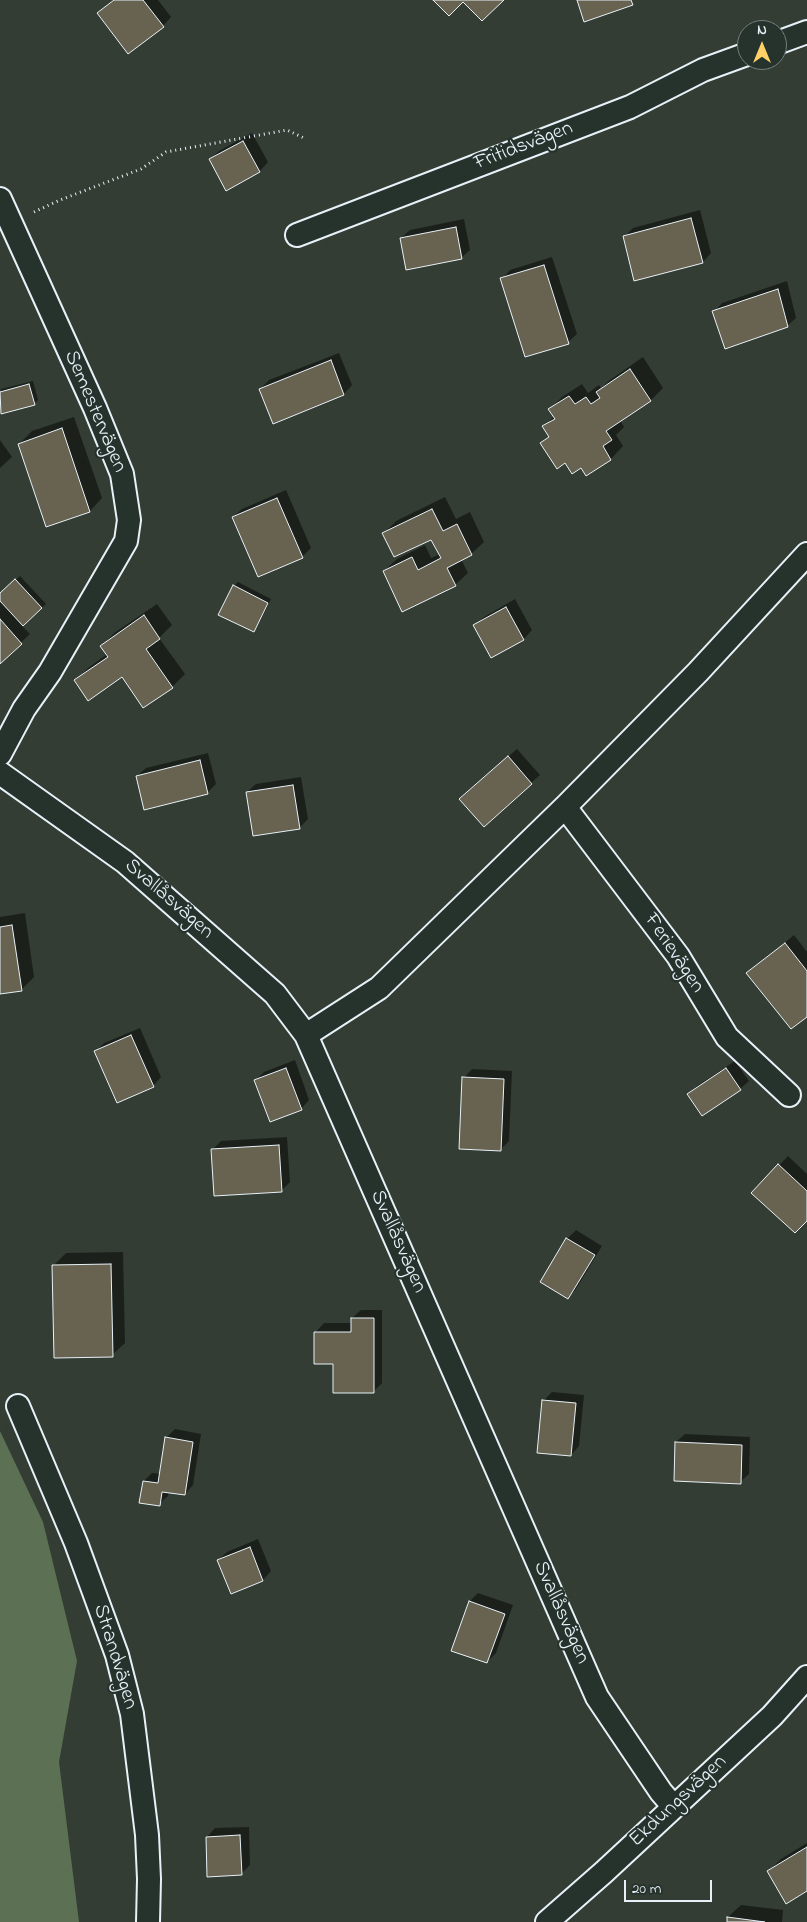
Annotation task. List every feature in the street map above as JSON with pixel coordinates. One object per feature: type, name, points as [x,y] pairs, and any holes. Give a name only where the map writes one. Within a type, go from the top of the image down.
[{"type":"street","points":[[787,39],[807,32]]},
{"type":"street","name":"Fritidsvägen","points":[[297,235],[630,107],[703,70],[737,58]]},
{"type":"street","name":"Semestervägen","points":[[0,199],[95,408],[122,474],[129,520],[126,541],[50,672],[24,709],[0,754]]},
{"type":"street","points":[[306,1035],[379,988],[565,807],[698,672],[807,554]]},
{"type":"street","name":"Svallåsvägen","points":[[0,773],[125,862],[275,994],[306,1035],[597,1697],[661,1792],[674,1807]]},
{"type":"street","name":"Ferievägen","points":[[565,807],[678,956],[727,1037],[789,1095]]},
{"type":"street","name":"Strandvägen","points":[[18,1406],[76,1543],[116,1655],[132,1714],[147,1835],[148,1922]]},
{"type":"street","name":"Ekdungsvägen","points":[[547,1922],[604,1872],[772,1716],[807,1677]]},
{"type":"path","points":[[10,224],[60,200],[141,169],[166,152],[287,130],[304,138]]},
{"type":"green space","points":[[0,1431],[43,1522],[77,1661],[59,1762],[79,1922],[0,1922]]},
{"type":"building","points":[[114,0],[143,0],[164,27],[128,54],[97,13]]},
{"type":"building","points":[[433,0],[504,0],[482,21],[463,2],[449,16]]},
{"type":"building","points":[[577,0],[631,0],[633,5],[584,22]]},
{"type":"building","points":[[243,141],[260,172],[226,191],[209,159]]},
{"type":"building","points":[[691,218],[703,263],[634,281],[623,236]]},
{"type":"building","points":[[456,227],[462,259],[406,270],[400,238]]},
{"type":"building","points":[[544,265],[569,344],[525,357],[500,278]]},
{"type":"building","points":[[778,289],[788,327],[725,349],[712,311]]},
{"type":"building","points":[[331,360],[344,395],[273,424],[259,389]]},
{"type":"building","points":[[630,369],[651,401],[606,431],[612,440],[603,446],[611,460],[586,476],[581,468],[572,474],[565,463],[557,469],[540,443],[549,437],[542,426],[555,419],[548,409],[569,396],[575,404],[586,397],[591,404],[600,398],[596,392]]},
{"type":"building","points":[[29,384],[35,405],[1,414],[0,392]]},
{"type":"building","points":[[62,428],[90,512],[46,527],[18,444]]},
{"type":"building","points":[[277,498],[303,558],[258,577],[232,517]]},
{"type":"building","points":[[432,509],[443,531],[457,524],[472,555],[447,568],[456,586],[402,612],[383,571],[412,557],[418,570],[441,558],[431,540],[394,557],[382,533]]},
{"type":"building","points":[[15,579],[42,608],[23,626],[0,601],[0,593]]},
{"type":"building","points":[[233,585],[268,603],[254,632],[218,615]]},
{"type":"building","points":[[506,607],[524,640],[491,658],[473,625]]},
{"type":"building","points":[[144,615],[160,639],[146,649],[173,688],[143,708],[122,677],[88,701],[74,680],[108,657],[100,646]]},
{"type":"building","points":[[0,619],[22,644],[0,664]]},
{"type":"building","points":[[508,756],[532,784],[484,827],[459,799]]},
{"type":"building","points":[[200,760],[208,794],[144,810],[136,776]]},
{"type":"building","points":[[293,785],[300,829],[253,836],[246,792]]},
{"type":"building","points":[[12,925],[22,991],[0,994],[0,927]]},
{"type":"building","points":[[785,943],[807,971],[807,1017],[791,1029],[746,973]]},
{"type":"building","points":[[131,1035],[154,1087],[117,1103],[94,1051]]},
{"type":"building","points":[[286,1068],[302,1110],[270,1122],[254,1080]]},
{"type":"building","points":[[726,1068],[741,1090],[702,1116],[687,1094]]},
{"type":"building","points":[[462,1077],[504,1079],[501,1151],[459,1149]]},
{"type":"building","points":[[279,1145],[282,1192],[214,1196],[211,1149]]},
{"type":"building","points":[[778,1164],[807,1191],[807,1221],[795,1233],[751,1193]]},
{"type":"building","points":[[566,1238],[595,1255],[568,1299],[540,1282]]},
{"type":"building","points":[[111,1264],[113,1357],[54,1358],[52,1265]]},
{"type":"building","points":[[351,1318],[374,1318],[374,1393],[333,1393],[333,1364],[314,1364],[314,1332],[351,1332]]},
{"type":"building","points":[[542,1400],[576,1403],[571,1456],[537,1453]]},
{"type":"building","points":[[165,1437],[193,1442],[185,1495],[162,1492],[160,1506],[139,1503],[143,1481],[158,1483]]},
{"type":"building","points":[[675,1442],[742,1445],[741,1484],[674,1481]]},
{"type":"building","points":[[250,1547],[263,1581],[231,1594],[217,1560]]},
{"type":"building","points":[[469,1601],[505,1614],[487,1663],[451,1651]]},
{"type":"building","points":[[240,1835],[242,1875],[207,1877],[206,1837]]},
{"type":"building","points":[[807,1847],[807,1891],[786,1904],[767,1871]]},
{"type":"building","points":[[727,1917],[765,1922],[727,1922]]}]
